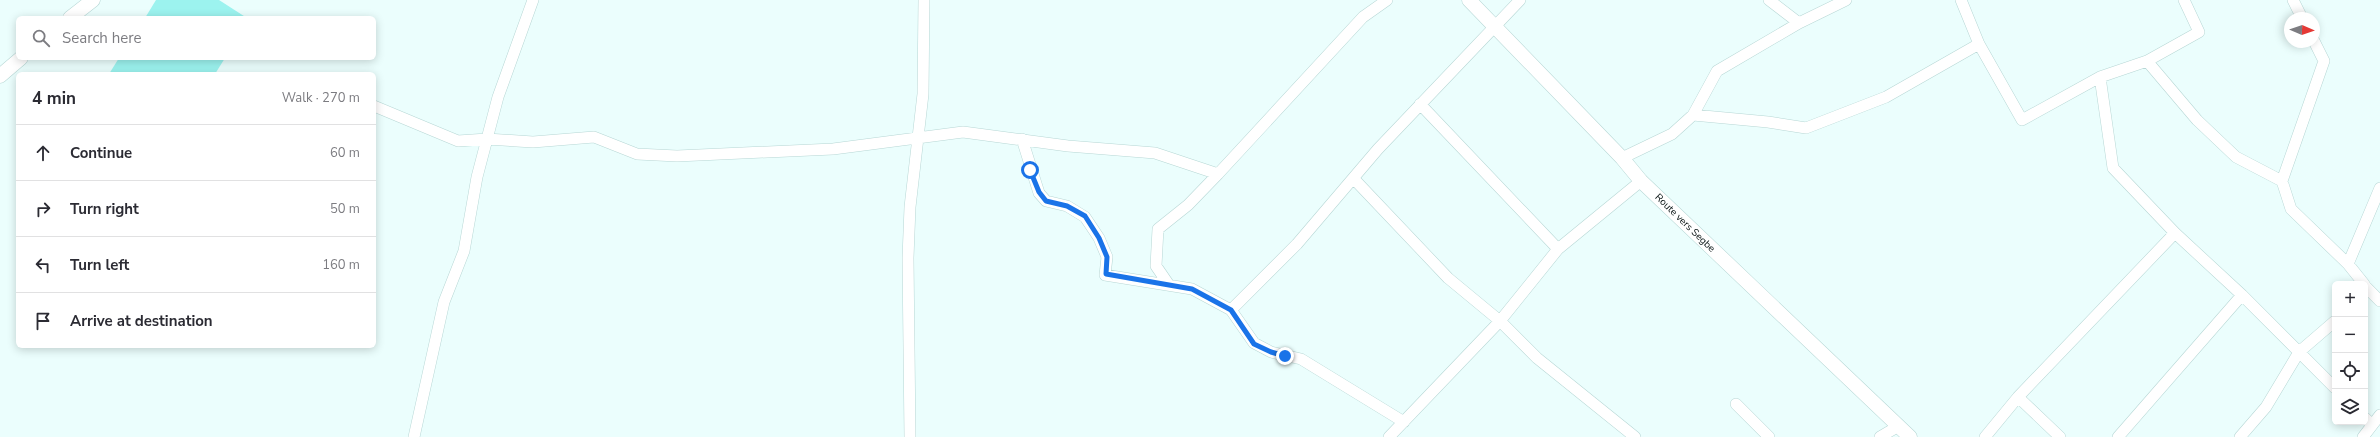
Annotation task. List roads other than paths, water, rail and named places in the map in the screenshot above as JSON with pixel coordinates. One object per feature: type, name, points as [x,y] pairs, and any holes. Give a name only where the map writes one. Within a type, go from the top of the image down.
[{"type":"main road","points":[[73,16],[93,0]]},
{"type":"main road","name":"Route vers Segbe","points":[[1470,0],[1494,27],[1622,158],[1641,181],[1897,427],[1910,437]]},
{"type":"main road","points":[[0,76],[19,60]]},
{"type":"street","points":[[414,437],[444,302],[464,251],[477,177],[498,97],[533,0]]},
{"type":"street","points":[[910,437],[908,258],[910,208],[923,94],[924,0]]},
{"type":"street","points":[[1169,285],[1156,266],[1158,229],[1188,205],[1218,174],[1363,17],[1387,0]]},
{"type":"street","points":[[1231,310],[1298,244],[1378,149],[1520,0]]},
{"type":"street","points":[[1769,0],[1799,23]]},
{"type":"street","points":[[1622,158],[1672,134],[1693,115],[1717,71],[1799,23],[1846,0]]},
{"type":"street","points":[[1961,0],[1979,44],[2022,120],[2100,77],[2147,61],[2199,32],[2184,0]]},
{"type":"street","points":[[2293,0],[2299,12]]},
{"type":"street","points":[[1693,115],[1768,122],[1806,128],[1886,97],[1979,44]]},
{"type":"street","points":[[2318,48],[2324,61],[2282,181],[2291,209],[2348,264],[2380,301]]},
{"type":"street","points":[[2147,61],[2197,120],[2236,157],[2282,181]]},
{"type":"street","points":[[2100,77],[2113,168],[2175,233],[2242,295],[2332,385]]},
{"type":"street","points":[[1420,104],[1558,249]]},
{"type":"street","points":[[376,107],[458,141],[487,139],[533,142],[594,137],[637,154],[677,156],[833,149],[963,132],[1155,153],[1218,174]]},
{"type":"street","points":[[1022,139],[1039,192],[1046,201],[1067,206],[1085,216],[1099,238],[1107,257],[1106,274],[1192,289],[1231,310],[1254,344],[1271,352],[1301,359],[1311,367],[1404,422]]},
{"type":"street","points":[[1354,179],[1448,278],[1500,321],[1536,358],[1635,437]]},
{"type":"street","points":[[1389,437],[1500,321],[1558,249],[1641,181]]},
{"type":"street","points":[[2348,264],[2380,188]]},
{"type":"street","points":[[1984,437],[2018,397],[2175,233]]},
{"type":"street","points":[[2118,437],[2242,295]]},
{"type":"street","points":[[2240,437],[2266,407],[2299,352],[2332,323]]},
{"type":"street","points":[[2018,397],[2060,437]]},
{"type":"street","points":[[1736,404],[1769,437]]},
{"type":"street","points":[[2363,437],[2369,421],[2380,415]]},
{"type":"street","points":[[1880,437],[1897,427]]}]
